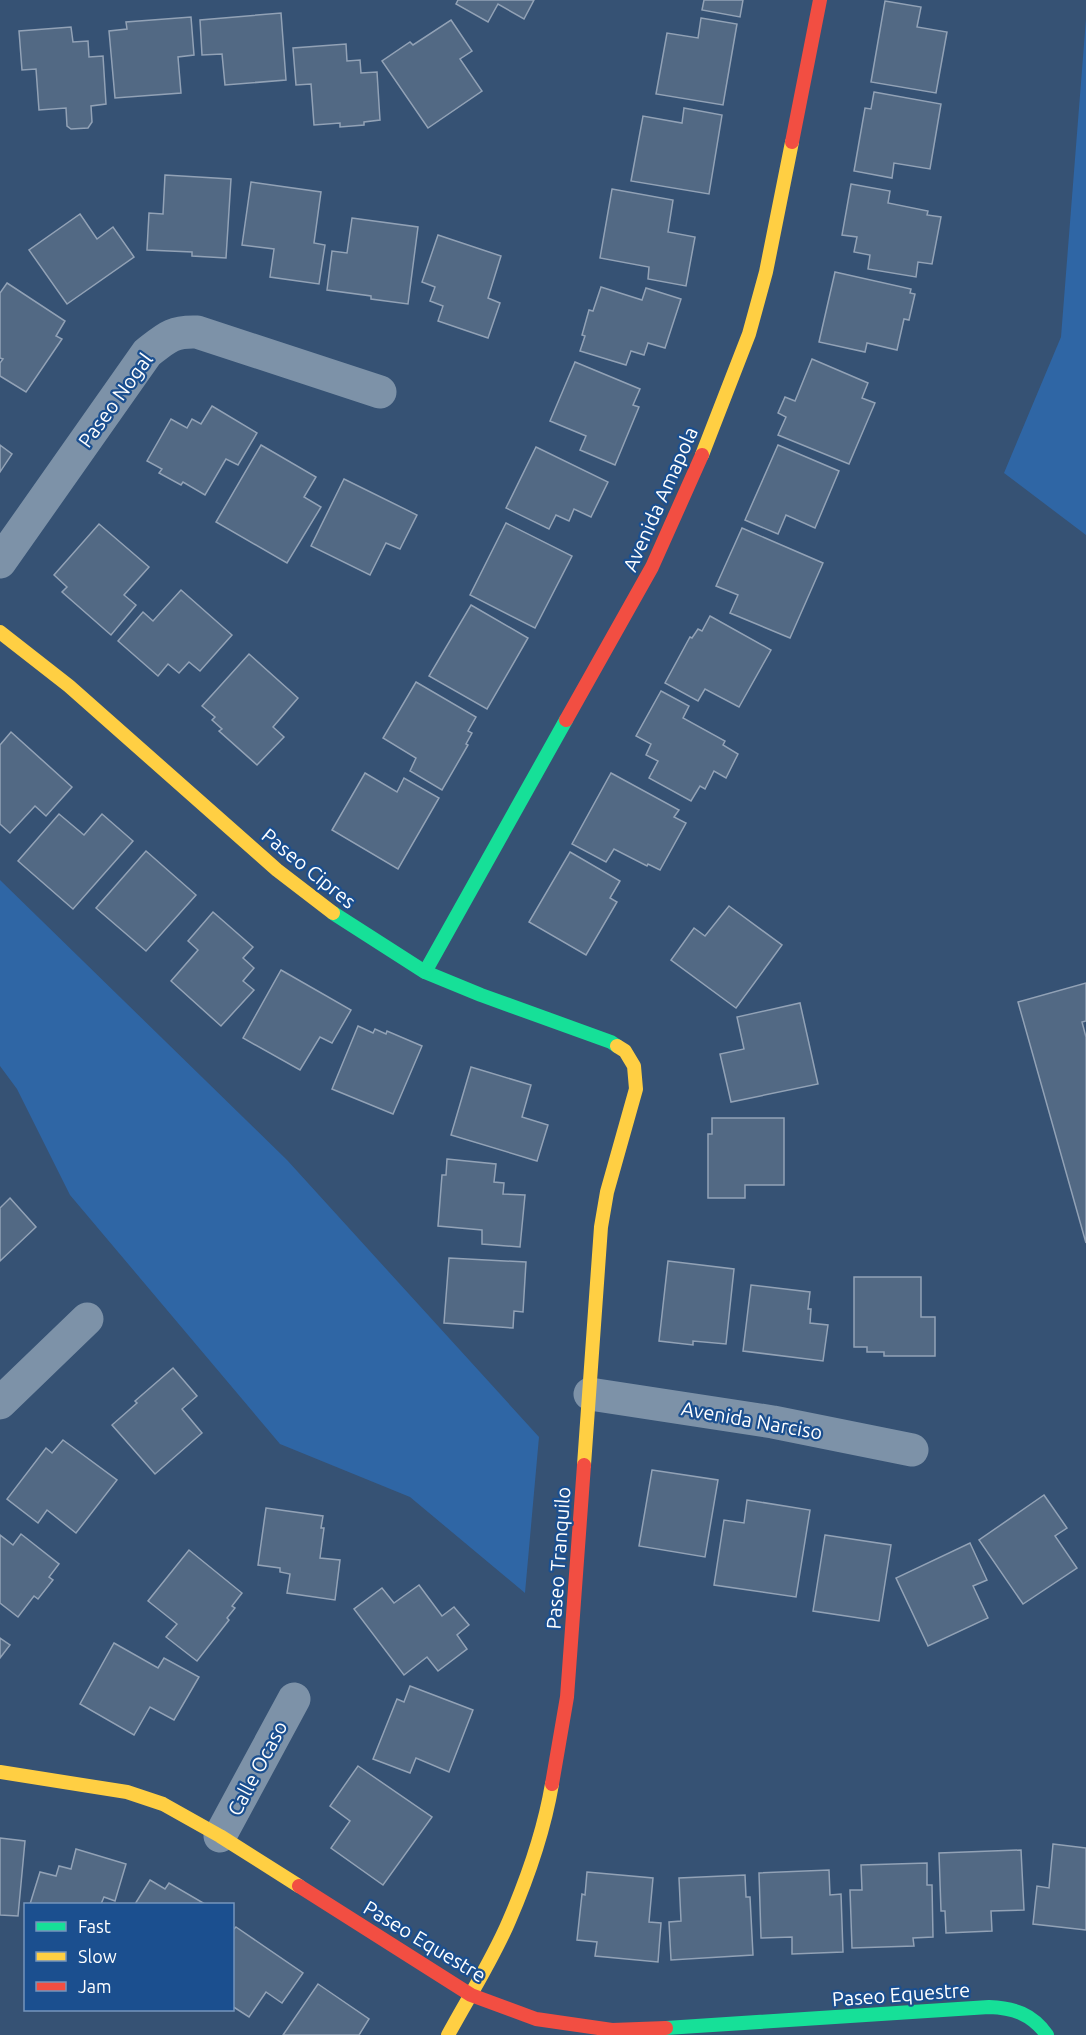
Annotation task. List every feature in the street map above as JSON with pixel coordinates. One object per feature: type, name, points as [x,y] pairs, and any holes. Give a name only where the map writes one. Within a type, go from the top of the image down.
[{"type":"street","name":"Avenida Amapola","points":[[425,972],[652,567],[713,430],[749,334],[766,272],[820,0]]},
{"type":"street","name":"Paseo Nogal","points":[[0,562],[147,353],[180,331],[197,332],[380,392]]},
{"type":"street","name":"Paseo Cipres","points":[[0,632],[69,687],[277,870],[344,921],[425,972],[481,995],[611,1042],[626,1051],[634,1066]]},
{"type":"street","name":"Paseo Tranquilo","points":[[448,2035],[509,1922],[536,1853],[548,1808],[567,1697],[602,1227],[607,1192],[636,1089],[634,1066]]},
{"type":"street","points":[[0,1403],[87,1319]]},
{"type":"street","name":"Avenida Narciso","points":[[590,1394],[773,1422],[912,1450]]},
{"type":"street","name":"Calle Ocaso","points":[[220,1836],[294,1699]]},
{"type":"street","name":"Paseo Equestre","points":[[0,1772],[127,1792],[163,1804],[220,1836],[471,1995],[536,2019],[612,2030],[712,2026],[988,2007],[1014,2008],[1036,2020],[1047,2035]]},
{"type":"shaded area","points":[[1086,19],[1086,535],[1004,473],[1061,337]]},
{"type":"shaded area","points":[[0,880],[287,1160],[539,1437],[525,1593],[410,1497],[280,1444],[70,1195],[17,1089],[0,1066]]},
{"type":"building","points":[[458,0],[534,0],[524,19],[498,4],[488,22],[456,4]]},
{"type":"building","points":[[704,0],[743,0],[740,17],[702,10]]},
{"type":"building","points":[[885,1],[921,7],[917,27],[947,32],[936,93],[871,82]]},
{"type":"building","points":[[281,13],[286,80],[225,85],[222,54],[202,55],[200,20]]},
{"type":"building","points":[[191,17],[194,55],[178,57],[181,93],[115,98],[109,31],[127,29],[126,22]]},
{"type":"building","points":[[701,18],[737,24],[723,105],[656,94],[667,33],[698,38]]},
{"type":"building","points":[[451,20],[472,51],[460,59],[482,91],[428,128],[382,61],[410,42],[413,45]]},
{"type":"building","points":[[71,27],[73,42],[88,41],[89,57],[103,56],[106,104],[91,106],[92,122],[88,128],[71,129],[67,126],[66,108],[39,110],[36,69],[22,70],[19,31]]},
{"type":"building","points":[[346,44],[347,61],[360,60],[361,73],[377,72],[380,120],[364,122],[364,125],[340,127],[340,123],[314,125],[311,84],[296,85],[293,48]]},
{"type":"building","points":[[874,92],[941,104],[930,169],[894,163],[892,178],[854,171],[865,108],[871,109]]},
{"type":"building","points":[[684,108],[722,115],[709,194],[631,181],[643,116],[682,123]]},
{"type":"building","points":[[165,175],[231,179],[226,258],[192,256],[192,252],[147,250],[149,213],[163,214]]},
{"type":"building","points":[[251,182],[321,192],[314,243],[325,245],[319,284],[270,277],[274,249],[242,245]]},
{"type":"building","points":[[851,184],[890,191],[888,203],[928,211],[927,215],[941,217],[932,264],[918,262],[916,277],[868,269],[870,255],[854,252],[857,237],[842,235]]},
{"type":"building","points":[[612,189],[673,200],[668,232],[695,237],[686,286],[648,279],[649,267],[600,258]]},
{"type":"building","points":[[80,214],[97,239],[113,227],[134,257],[67,304],[29,250]]},
{"type":"building","points":[[352,218],[418,227],[408,304],[327,290],[332,251],[347,253]]},
{"type":"building","points":[[438,235],[501,256],[488,298],[500,303],[488,338],[438,321],[443,306],[430,301],[435,287],[422,282]]},
{"type":"building","points":[[835,272],[911,289],[910,293],[915,294],[909,320],[904,319],[897,350],[867,343],[865,352],[819,342]]},
{"type":"building","points":[[7,283],[65,321],[56,336],[62,339],[26,392],[0,376],[0,363],[3,359],[0,358],[0,293]]},
{"type":"building","points":[[601,287],[642,300],[646,288],[681,299],[665,348],[648,343],[644,355],[631,351],[626,365],[580,351],[589,310],[593,311]]},
{"type":"building","points":[[812,359],[868,383],[862,398],[875,403],[849,464],[778,435],[786,417],[778,413],[785,397],[795,401]]},
{"type":"building","points":[[575,362],[640,389],[633,405],[639,407],[615,465],[580,450],[586,436],[550,421]]},
{"type":"building","points":[[212,406],[257,433],[238,465],[226,459],[205,495],[183,482],[181,485],[159,473],[162,469],[147,461],[171,419],[187,428],[192,419],[201,424]]},
{"type":"building","points":[[0,445],[12,454],[0,472]]},
{"type":"building","points":[[261,445],[316,477],[304,497],[321,507],[287,563],[216,522]]},
{"type":"building","points":[[778,445],[839,471],[815,528],[786,515],[778,534],[745,520]]},
{"type":"building","points":[[536,447],[608,482],[591,517],[574,509],[569,521],[556,515],[549,529],[506,508]]},
{"type":"building","points":[[344,479],[417,515],[400,549],[386,543],[370,575],[311,546]]},
{"type":"building","points":[[506,523],[572,556],[535,628],[470,595]]},
{"type":"building","points":[[99,524],[149,567],[124,595],[136,605],[111,635],[62,592],[67,587],[54,575]]},
{"type":"building","points":[[742,528],[823,563],[790,638],[730,613],[738,595],[716,586]]},
{"type":"building","points":[[181,590],[232,635],[200,671],[189,662],[179,673],[168,664],[158,676],[118,641],[143,612],[153,621]]},
{"type":"building","points":[[471,605],[528,638],[487,709],[429,676]]},
{"type":"building","points":[[710,616],[771,650],[739,707],[705,689],[698,701],[665,683],[690,637],[692,638],[698,629],[702,631]]},
{"type":"building","points":[[249,654],[298,698],[273,727],[284,737],[257,765],[219,731],[222,729],[212,720],[215,717],[202,706]]},
{"type":"building","points":[[416,682],[476,717],[468,731],[472,733],[466,744],[468,745],[442,790],[410,771],[416,758],[383,738]]},
{"type":"building","points":[[661,691],[689,706],[683,718],[725,741],[723,745],[738,754],[726,778],[714,771],[705,789],[700,786],[691,801],[649,778],[658,761],[646,755],[651,744],[636,736]]},
{"type":"building","points":[[11,732],[72,787],[46,816],[35,806],[10,833],[0,824],[0,745]]},
{"type":"building","points":[[365,773],[397,792],[404,778],[439,798],[398,869],[332,830]]},
{"type":"building","points":[[611,773],[679,810],[674,817],[686,823],[660,870],[614,849],[606,862],[572,844]]},
{"type":"building","points":[[59,814],[84,835],[102,814],[133,841],[73,909],[18,861]]},
{"type":"building","points":[[146,851],[196,895],[146,951],[96,908]]},
{"type":"building","points":[[570,852],[620,881],[610,898],[617,902],[586,955],[529,922]]},
{"type":"building","points":[[729,906],[782,945],[736,1008],[671,960],[694,928],[705,936]]},
{"type":"building","points":[[213,912],[253,947],[243,958],[254,968],[243,981],[254,990],[221,1026],[171,981],[198,950],[188,941]]},
{"type":"building","points":[[281,970],[351,1010],[332,1043],[320,1037],[300,1070],[243,1038]]},
{"type":"building","points":[[1086,983],[1086,1021],[1082,1022],[1086,1037],[1086,1243],[1018,1002]]},
{"type":"building","points":[[800,1003],[818,1084],[731,1102],[720,1054],[744,1049],[737,1017]]},
{"type":"building","points":[[358,1026],[373,1033],[375,1029],[386,1034],[387,1031],[422,1046],[393,1114],[332,1089]]},
{"type":"building","points":[[471,1067],[531,1085],[522,1117],[548,1125],[537,1161],[451,1135]]},
{"type":"building","points":[[712,1118],[784,1118],[784,1185],[745,1185],[745,1198],[708,1198],[708,1134],[712,1134]]},
{"type":"building","points":[[447,1159],[496,1164],[494,1182],[504,1183],[503,1194],[525,1195],[520,1247],[482,1244],[482,1230],[438,1226],[442,1175],[446,1175]]},
{"type":"building","points":[[10,1198],[36,1227],[0,1261],[0,1208]]},
{"type":"building","points":[[449,1258],[526,1262],[523,1312],[514,1311],[513,1328],[444,1323]]},
{"type":"building","points":[[668,1261],[734,1269],[726,1344],[693,1341],[693,1345],[659,1341]]},
{"type":"building","points":[[854,1277],[921,1277],[921,1317],[935,1317],[935,1356],[884,1356],[884,1352],[867,1352],[867,1347],[854,1347]]},
{"type":"building","points":[[751,1285],[810,1292],[808,1309],[811,1309],[810,1323],[828,1325],[823,1361],[743,1351]]},
{"type":"building","points":[[173,1368],[197,1396],[182,1409],[202,1433],[155,1474],[112,1425],[137,1403],[135,1401]]},
{"type":"building","points":[[63,1440],[117,1480],[76,1533],[47,1510],[38,1523],[7,1499],[46,1448],[52,1453]]},
{"type":"building","points":[[652,1470],[718,1480],[705,1557],[639,1546]]},
{"type":"building","points":[[1044,1495],[1067,1528],[1055,1536],[1077,1568],[1023,1604],[979,1540]]},
{"type":"building","points":[[747,1500],[810,1510],[796,1597],[714,1585],[724,1520],[744,1523]]},
{"type":"building","points":[[266,1508],[323,1516],[321,1528],[324,1528],[320,1558],[340,1560],[335,1600],[287,1593],[290,1574],[280,1572],[280,1568],[258,1565]]},
{"type":"building","points":[[21,1534],[59,1564],[49,1577],[53,1580],[38,1599],[34,1596],[18,1617],[0,1603],[0,1535],[13,1545]]},
{"type":"building","points":[[825,1535],[891,1545],[879,1621],[813,1611]]},
{"type":"building","points":[[970,1543],[987,1580],[973,1586],[988,1618],[928,1646],[896,1578]]},
{"type":"building","points":[[189,1550],[242,1593],[232,1606],[235,1608],[227,1618],[229,1620],[197,1661],[166,1637],[177,1624],[148,1601]]},
{"type":"building","points":[[419,1585],[442,1616],[454,1607],[469,1625],[457,1635],[467,1649],[438,1671],[427,1657],[404,1675],[354,1609],[382,1588],[394,1603]]},
{"type":"building","points":[[0,1638],[10,1645],[0,1658]]},
{"type":"building","points":[[114,1643],[158,1668],[164,1658],[199,1677],[174,1720],[150,1707],[134,1735],[80,1704]]},
{"type":"building","points":[[410,1686],[473,1710],[449,1772],[416,1758],[410,1773],[373,1759],[397,1699],[404,1702]]},
{"type":"building","points":[[358,1766],[432,1817],[383,1885],[331,1848],[350,1821],[330,1806]]},
{"type":"building","points":[[0,1838],[25,1841],[18,1916],[0,1915]]},
{"type":"building","points":[[1053,1844],[1086,1848],[1086,1930],[1033,1924],[1037,1886],[1049,1888]]},
{"type":"building","points":[[76,1849],[126,1864],[115,1901],[104,1897],[101,1903],[30,1903],[40,1872],[56,1876],[59,1866],[71,1869]]},
{"type":"building","points":[[1021,1850],[1024,1910],[991,1911],[992,1931],[946,1933],[945,1911],[941,1911],[939,1853]]},
{"type":"building","points":[[927,1863],[927,1885],[932,1885],[933,1937],[913,1938],[914,1946],[852,1948],[850,1890],[862,1890],[861,1865]]},
{"type":"building","points":[[829,1870],[830,1895],[841,1894],[843,1952],[792,1954],[792,1937],[761,1938],[759,1873]]},
{"type":"building","points":[[587,1872],[653,1878],[649,1922],[661,1923],[658,1962],[595,1956],[597,1942],[577,1940]]},
{"type":"building","points":[[745,1875],[746,1897],[750,1897],[753,1955],[671,1960],[669,1922],[681,1921],[679,1878]]},
{"type":"building","points":[[150,1880],[165,1889],[169,1883],[203,1903],[136,1903]]},
{"type":"building","points":[[236,1927],[303,1973],[282,2003],[266,1992],[249,2017],[234,2007],[234,1929]]},
{"type":"building","points":[[318,1984],[369,2019],[359,2035],[283,2035]]},
{"type":"traffic: fast","points":[[425,972],[566,720]]},
{"type":"traffic: fast","points":[[333,913],[425,972],[617,1046]]},
{"type":"traffic: fast","points":[[666,2028],[989,2007],[1006,2009],[1029,2017],[1047,2035]]},
{"type":"traffic: slow","points":[[702,455],[749,334],[766,272],[792,142]]},
{"type":"traffic: slow","points":[[0,632],[69,686],[277,870],[333,913]]},
{"type":"traffic: slow","points":[[584,1465],[601,1227],[607,1192],[636,1089],[634,1066],[625,1051],[617,1046]]},
{"type":"traffic: slow","points":[[0,1772],[127,1792],[163,1804],[220,1836],[299,1886]]},
{"type":"traffic: slow","points":[[448,2035],[496,1950],[516,1904],[540,1836],[552,1784]]},
{"type":"traffic: jam","points":[[792,142],[820,0]]},
{"type":"traffic: jam","points":[[566,720],[652,567],[702,455]]},
{"type":"traffic: jam","points":[[552,1784],[567,1697],[584,1465]]},
{"type":"traffic: jam","points":[[299,1886],[471,1995],[536,2019],[612,2030],[666,2028]]}]
